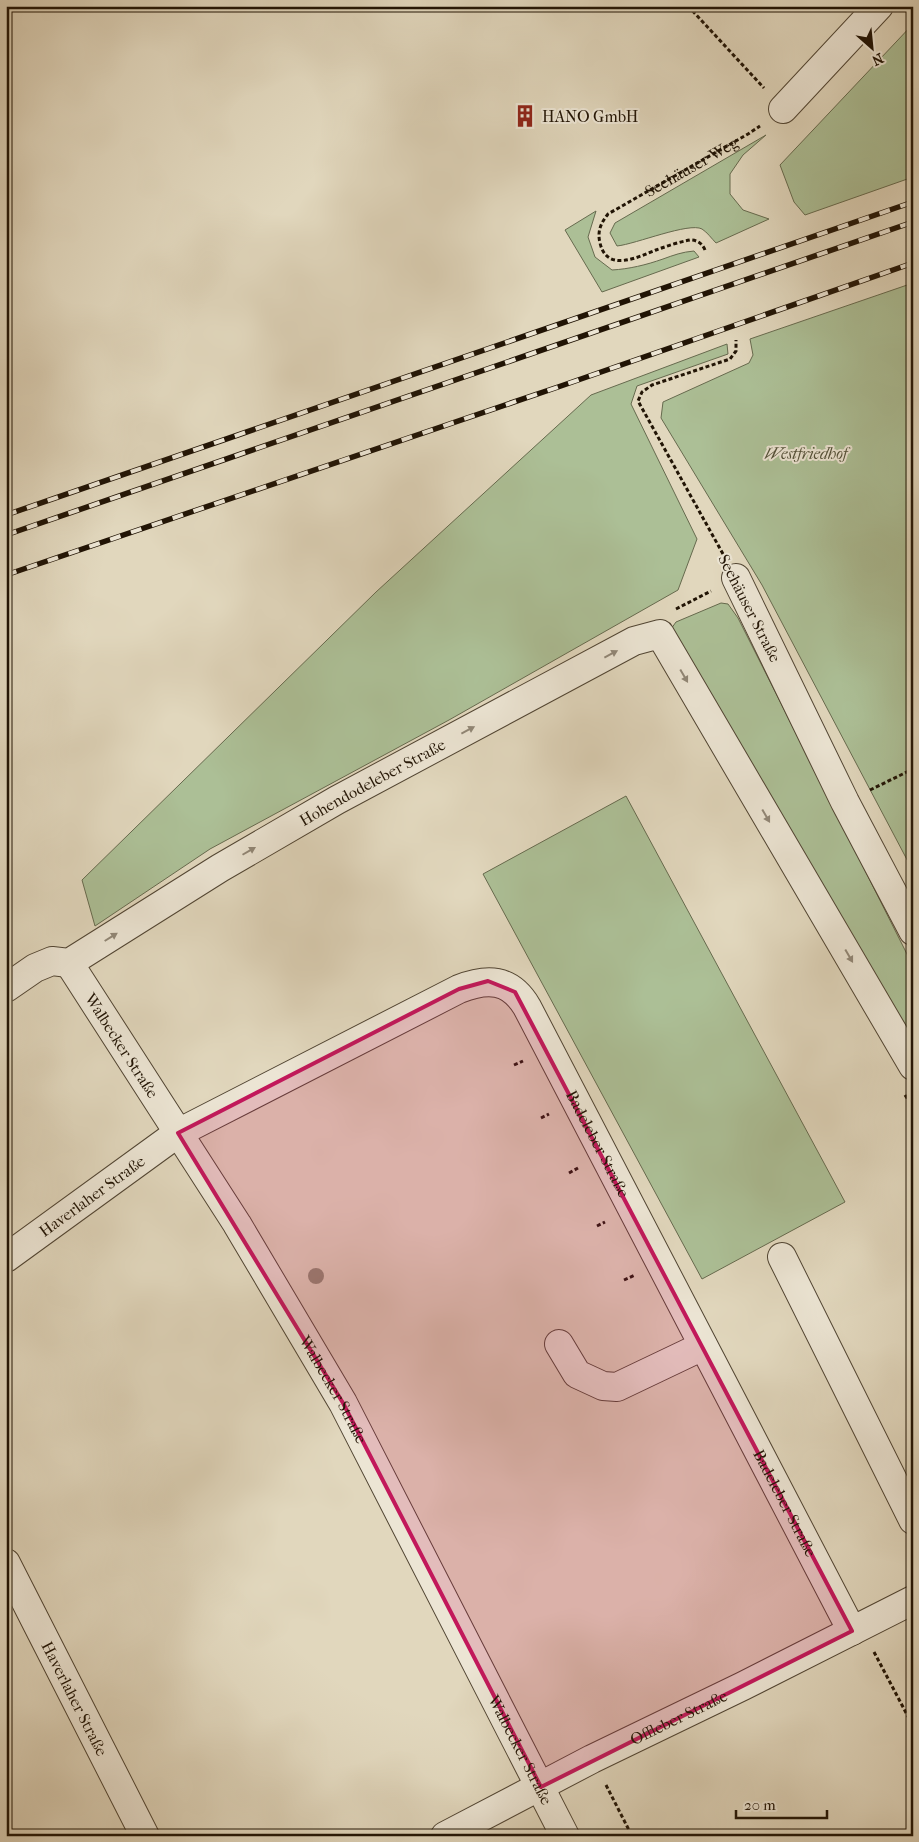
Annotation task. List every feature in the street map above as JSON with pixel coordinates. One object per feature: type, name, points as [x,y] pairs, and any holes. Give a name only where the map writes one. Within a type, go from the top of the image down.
[{"type":"street","points":[[783,109],[879,6]]},
{"type":"street","name":"Seehäuser Straße","points":[[736,578],[845,802],[913,931]]},
{"type":"street","points":[[660,634],[913,1066]]},
{"type":"street","name":"Hohendodeleber Straße","points":[[6,988],[35,968],[52,961],[69,962],[220,868],[337,800],[634,642],[660,634]]},
{"type":"street","name":"Walbecker Straße","points":[[69,962],[237,1224],[343,1403],[566,1836]]},
{"type":"street","name":"Badeleber Straße","points":[[178,1133],[459,989],[480,982],[497,983],[507,986],[522,999],[703,1346],[857,1629]]},
{"type":"street","name":"Haverlaher Straße","points":[[6,1258],[178,1133]]},
{"type":"street","points":[[782,1257],[913,1520]]},
{"type":"street","points":[[559,1344],[577,1374],[603,1386],[617,1387],[703,1346]]},
{"type":"street","name":"Haverlaher Straße","points":[[6,1563],[145,1836]]},
{"type":"street","name":"Offleber Straße","points":[[445,1836],[592,1759],[913,1600]]},
{"type":"path","points":[[688,6],[783,109]]},
{"type":"path","name":"Seehäuser Weg","points":[[705,250],[696,240],[690,240],[629,260],[615,260],[606,254],[600,245],[598,235],[600,225],[608,214],[748,134],[783,109]]},
{"type":"path","name":"Seehäuser Straße","points":[[736,340],[736,350],[730,359],[652,385],[642,392],[638,401],[736,578]]},
{"type":"path","points":[[660,634],[671,612],[736,578]]},
{"type":"path","points":[[845,802],[913,770]]},
{"type":"path","points":[[857,1629],[913,1726]]},
{"type":"path","points":[[592,1759],[632,1836]]},
{"type":"highlighted area","points":[[488,981],[515,992],[852,1631],[541,1787],[343,1403],[178,1133],[459,989]]},
{"type":"green space","points":[[913,24],[913,177],[805,215],[794,202],[780,165]]},
{"type":"green space","points":[[766,135],[743,155],[730,174],[730,194],[743,210],[769,219],[716,243],[702,229],[686,228],[617,246],[610,233],[615,223]]},
{"type":"green space","points":[[596,211],[588,237],[595,257],[612,270],[625,269],[690,251],[694,251],[699,257],[602,292],[565,230]]},
{"type":"green space","name":"Westfriedhof","points":[[913,283],[913,871],[762,585],[661,418],[663,402],[749,363],[753,355],[750,339]]},
{"type":"green space","points":[[727,344],[728,354],[637,386],[631,404],[697,539],[678,590],[449,720],[210,849],[95,926],[82,880],[376,592],[591,395]]},
{"type":"green space","points":[[721,603],[728,604],[738,618],[913,966],[913,1044],[671,629],[676,622]]},
{"type":"green space","points":[[626,796],[845,1202],[702,1279],[483,874]]},
{"type":"railway","points":[[6,515],[913,202]]},
{"type":"railway","points":[[6,535],[913,222]]},
{"type":"railway","points":[[6,575],[558,387],[913,263]]},
{"type":"place","name":"HANO GmbH","points":[[525,116]]}]
